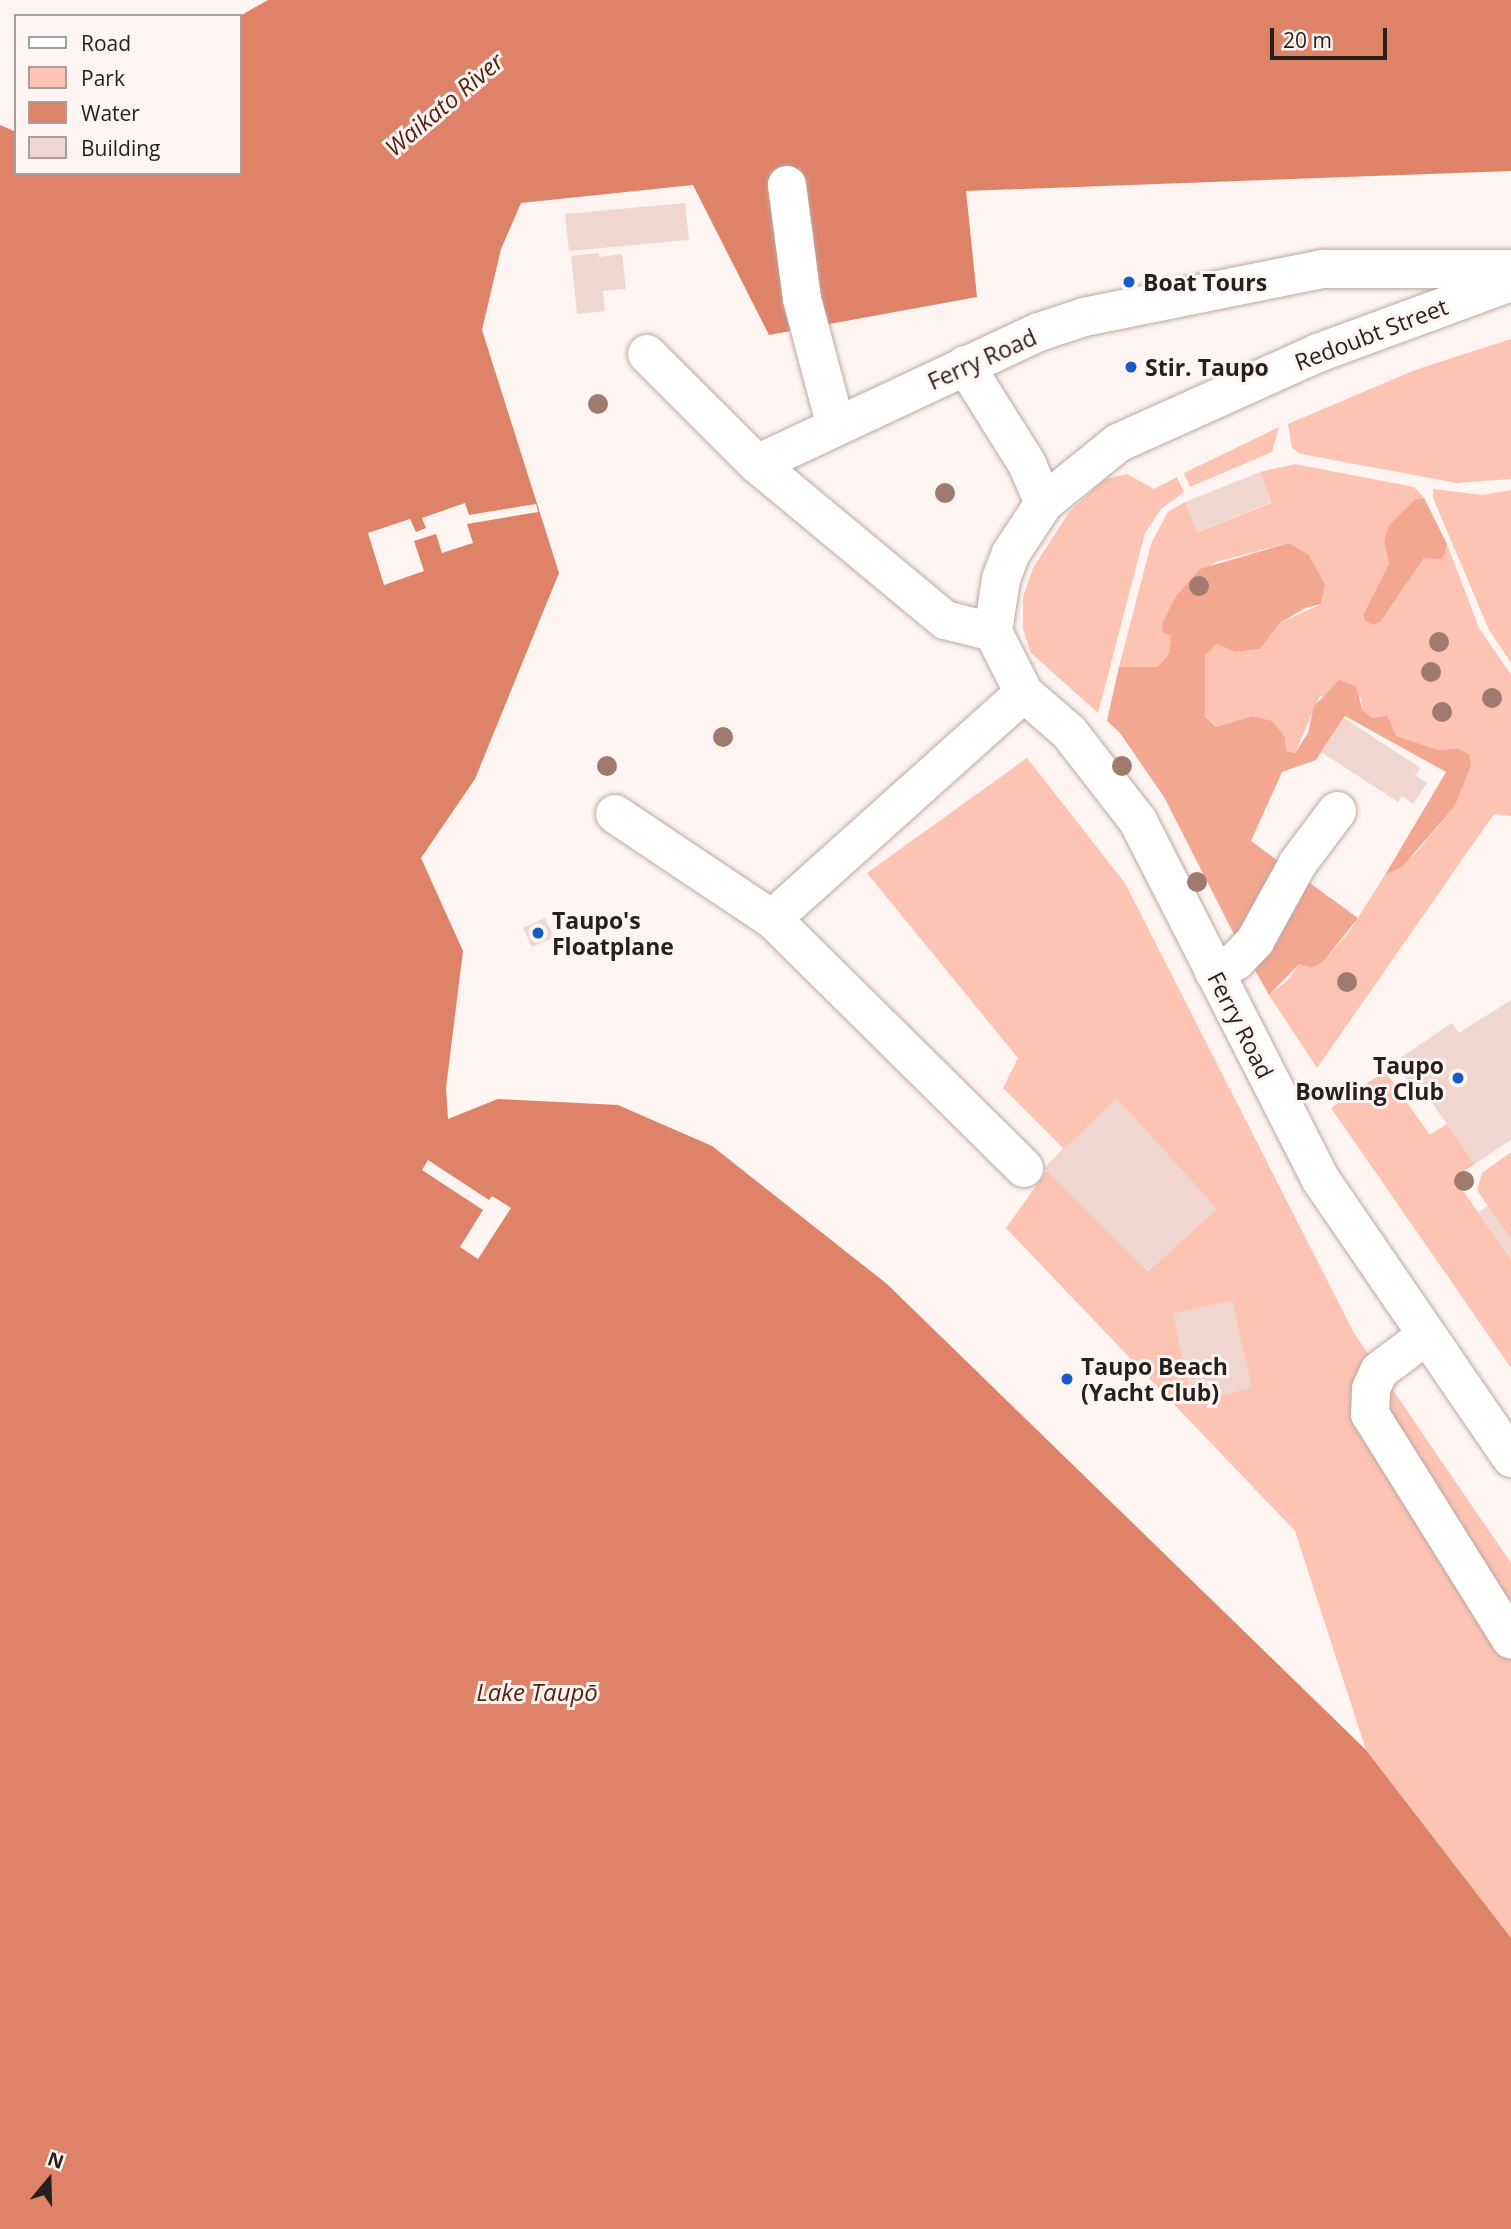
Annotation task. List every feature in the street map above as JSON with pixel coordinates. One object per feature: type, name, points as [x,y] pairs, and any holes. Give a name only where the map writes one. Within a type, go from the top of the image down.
[{"type":"street","points":[[787,185],[802,299],[836,427]]},
{"type":"street","name":"Ferry Road","points":[[757,464],[965,365],[1084,317],[1323,270],[1511,269]]},
{"type":"street","name":"Redoubt Street","points":[[1036,516],[1118,443],[1318,353],[1511,282]]},
{"type":"street","points":[[647,354],[757,464],[945,620],[993,632],[1001,579],[1011,553],[1036,516],[1027,464],[965,365]]},
{"type":"street","name":"Ferry Road","points":[[993,632],[1024,693],[1069,732],[1117,790],[1138,821],[1321,1180],[1511,1458]]},
{"type":"street","points":[[772,919],[1024,693]]},
{"type":"street","points":[[1214,972],[1236,961],[1255,941],[1298,863],[1337,811]]},
{"type":"street","points":[[615,814],[772,919],[1024,1168]]},
{"type":"street","points":[[1427,1335],[1379,1371],[1371,1389],[1370,1415],[1511,1640]]},
{"type":"green space","points":[[1511,339],[1511,479],[1457,483],[1301,454],[1292,448],[1288,424],[1415,370]]},
{"type":"green space","points":[[1279,427],[1272,452],[1190,487],[1184,473]]},
{"type":"green space","points":[[1295,464],[1414,487],[1424,498],[1415,499],[1388,526],[1384,541],[1389,564],[1363,615],[1381,621],[1424,558],[1445,554],[1447,544],[1479,628],[1511,675],[1511,816],[1494,814],[1317,1068],[1269,995],[1289,979],[1299,964],[1312,968],[1323,962],[1349,932],[1385,875],[1414,855],[1455,806],[1471,766],[1457,748],[1439,750],[1396,736],[1381,718],[1373,719],[1362,709],[1361,697],[1320,696],[1295,753],[1286,751],[1252,716],[1216,727],[1205,715],[1205,656],[1217,644],[1235,652],[1260,649],[1280,623],[1321,604],[1325,584],[1309,555],[1289,543],[1215,562],[1176,596],[1163,633],[1171,636],[1169,654],[1157,667],[1119,667],[1151,544],[1168,512],[1185,502],[1198,532],[1271,503],[1260,472]]},
{"type":"green space","points":[[1127,474],[1154,489],[1177,477],[1184,492],[1161,509],[1145,533],[1098,713],[1031,653],[1023,629],[1023,597],[1033,568],[1070,511],[1105,479]]},
{"type":"green space","points":[[1433,489],[1483,495],[1511,490],[1511,663],[1489,630],[1433,498]]},
{"type":"green space","points":[[1027,758],[1125,883],[1354,1333],[1511,1563],[1511,1938],[1366,1750],[1295,1531],[1006,1228],[1063,1148],[1003,1088],[1018,1058],[867,873]]},
{"type":"green space","points":[[1385,1071],[1430,1135],[1447,1124],[1475,1164],[1454,1178],[1511,1259],[1511,1368],[1331,1108]]},
{"type":"green space","points":[[1511,1152],[1511,1240],[1477,1190],[1482,1173]]},
{"type":"shaded area","points":[[1424,498],[1447,544],[1445,554],[1441,559],[1424,558],[1381,621],[1374,625],[1365,621],[1363,615],[1389,564],[1384,541],[1388,526],[1415,499]]},
{"type":"shaded area","points":[[1289,543],[1309,555],[1325,584],[1321,604],[1305,608],[1280,623],[1260,649],[1235,652],[1217,644],[1205,656],[1205,716],[1216,727],[1252,716],[1272,721],[1285,737],[1286,751],[1295,753],[1308,733],[1314,706],[1339,680],[1356,686],[1362,709],[1372,718],[1387,716],[1396,736],[1439,750],[1457,748],[1469,754],[1471,766],[1455,806],[1402,867],[1385,875],[1446,772],[1345,716],[1316,760],[1282,772],[1251,841],[1285,866],[1237,940],[1164,797],[1120,733],[1107,721],[1119,667],[1157,667],[1169,654],[1171,636],[1163,633],[1162,624],[1176,596],[1200,569]]},
{"type":"shaded area","points":[[1300,876],[1358,918],[1323,962],[1312,968],[1299,964],[1269,995],[1251,963]]},
{"type":"water","name":"Lake Taupō","points":[[268,0],[1511,0],[1511,171],[966,191],[977,297],[769,335],[693,185],[521,203],[501,249],[482,330],[559,573],[475,779],[421,858],[463,951],[446,1088],[448,1119],[498,1099],[618,1105],[712,1146],[887,1284],[1366,1750],[1511,1938],[1511,2229],[0,2229],[0,125],[14,131],[14,175],[242,175],[242,15]]},
{"type":"pier","points":[[465,503],[469,515],[536,504],[538,512],[467,524],[473,543],[442,553],[436,534],[414,541],[424,571],[384,585],[368,533],[410,519],[416,532],[426,528],[422,518]]},
{"type":"pier","points":[[428,1160],[489,1200],[492,1196],[511,1208],[478,1259],[460,1247],[483,1210],[422,1170]]},
{"type":"building","points":[[685,203],[689,240],[569,251],[565,214]]},
{"type":"building","points":[[599,253],[599,257],[622,254],[626,289],[603,291],[605,311],[577,314],[571,256]]},
{"type":"building","points":[[1260,472],[1272,502],[1197,532],[1185,502]]},
{"type":"building","points":[[1344,718],[1421,768],[1415,775],[1427,783],[1413,804],[1402,796],[1398,802],[1321,752]]},
{"type":"building","name":"Taupo's Floatplane","points":[[545,918],[554,937],[532,947],[523,928]]},
{"type":"building","name":"Taupo Bowling Club","points":[[1511,1000],[1511,1140],[1475,1164],[1425,1093],[1419,1097],[1394,1062],[1452,1023],[1459,1033]]},
{"type":"building","points":[[1117,1098],[1217,1209],[1148,1272],[1044,1168]]},
{"type":"building","points":[[1488,1206],[1511,1240],[1511,1259],[1478,1212]]},
{"type":"building","points":[[1232,1300],[1252,1387],[1193,1405],[1173,1314]]},
{"type":"place","name":"Boat Tours","points":[[1129,282]]},
{"type":"place","name":"Stir. Taupo","points":[[1131,367]]},
{"type":"place","name":"Taupo's Floatplane","points":[[538,933]]},
{"type":"place","name":"Taupo Bowling Club","points":[[1458,1078]]},
{"type":"place","name":"Taupo Beach (Yacht Club)","points":[[1067,1379]]},
{"type":"water label","name":"Waikato River","points":[[444,104]]}]
